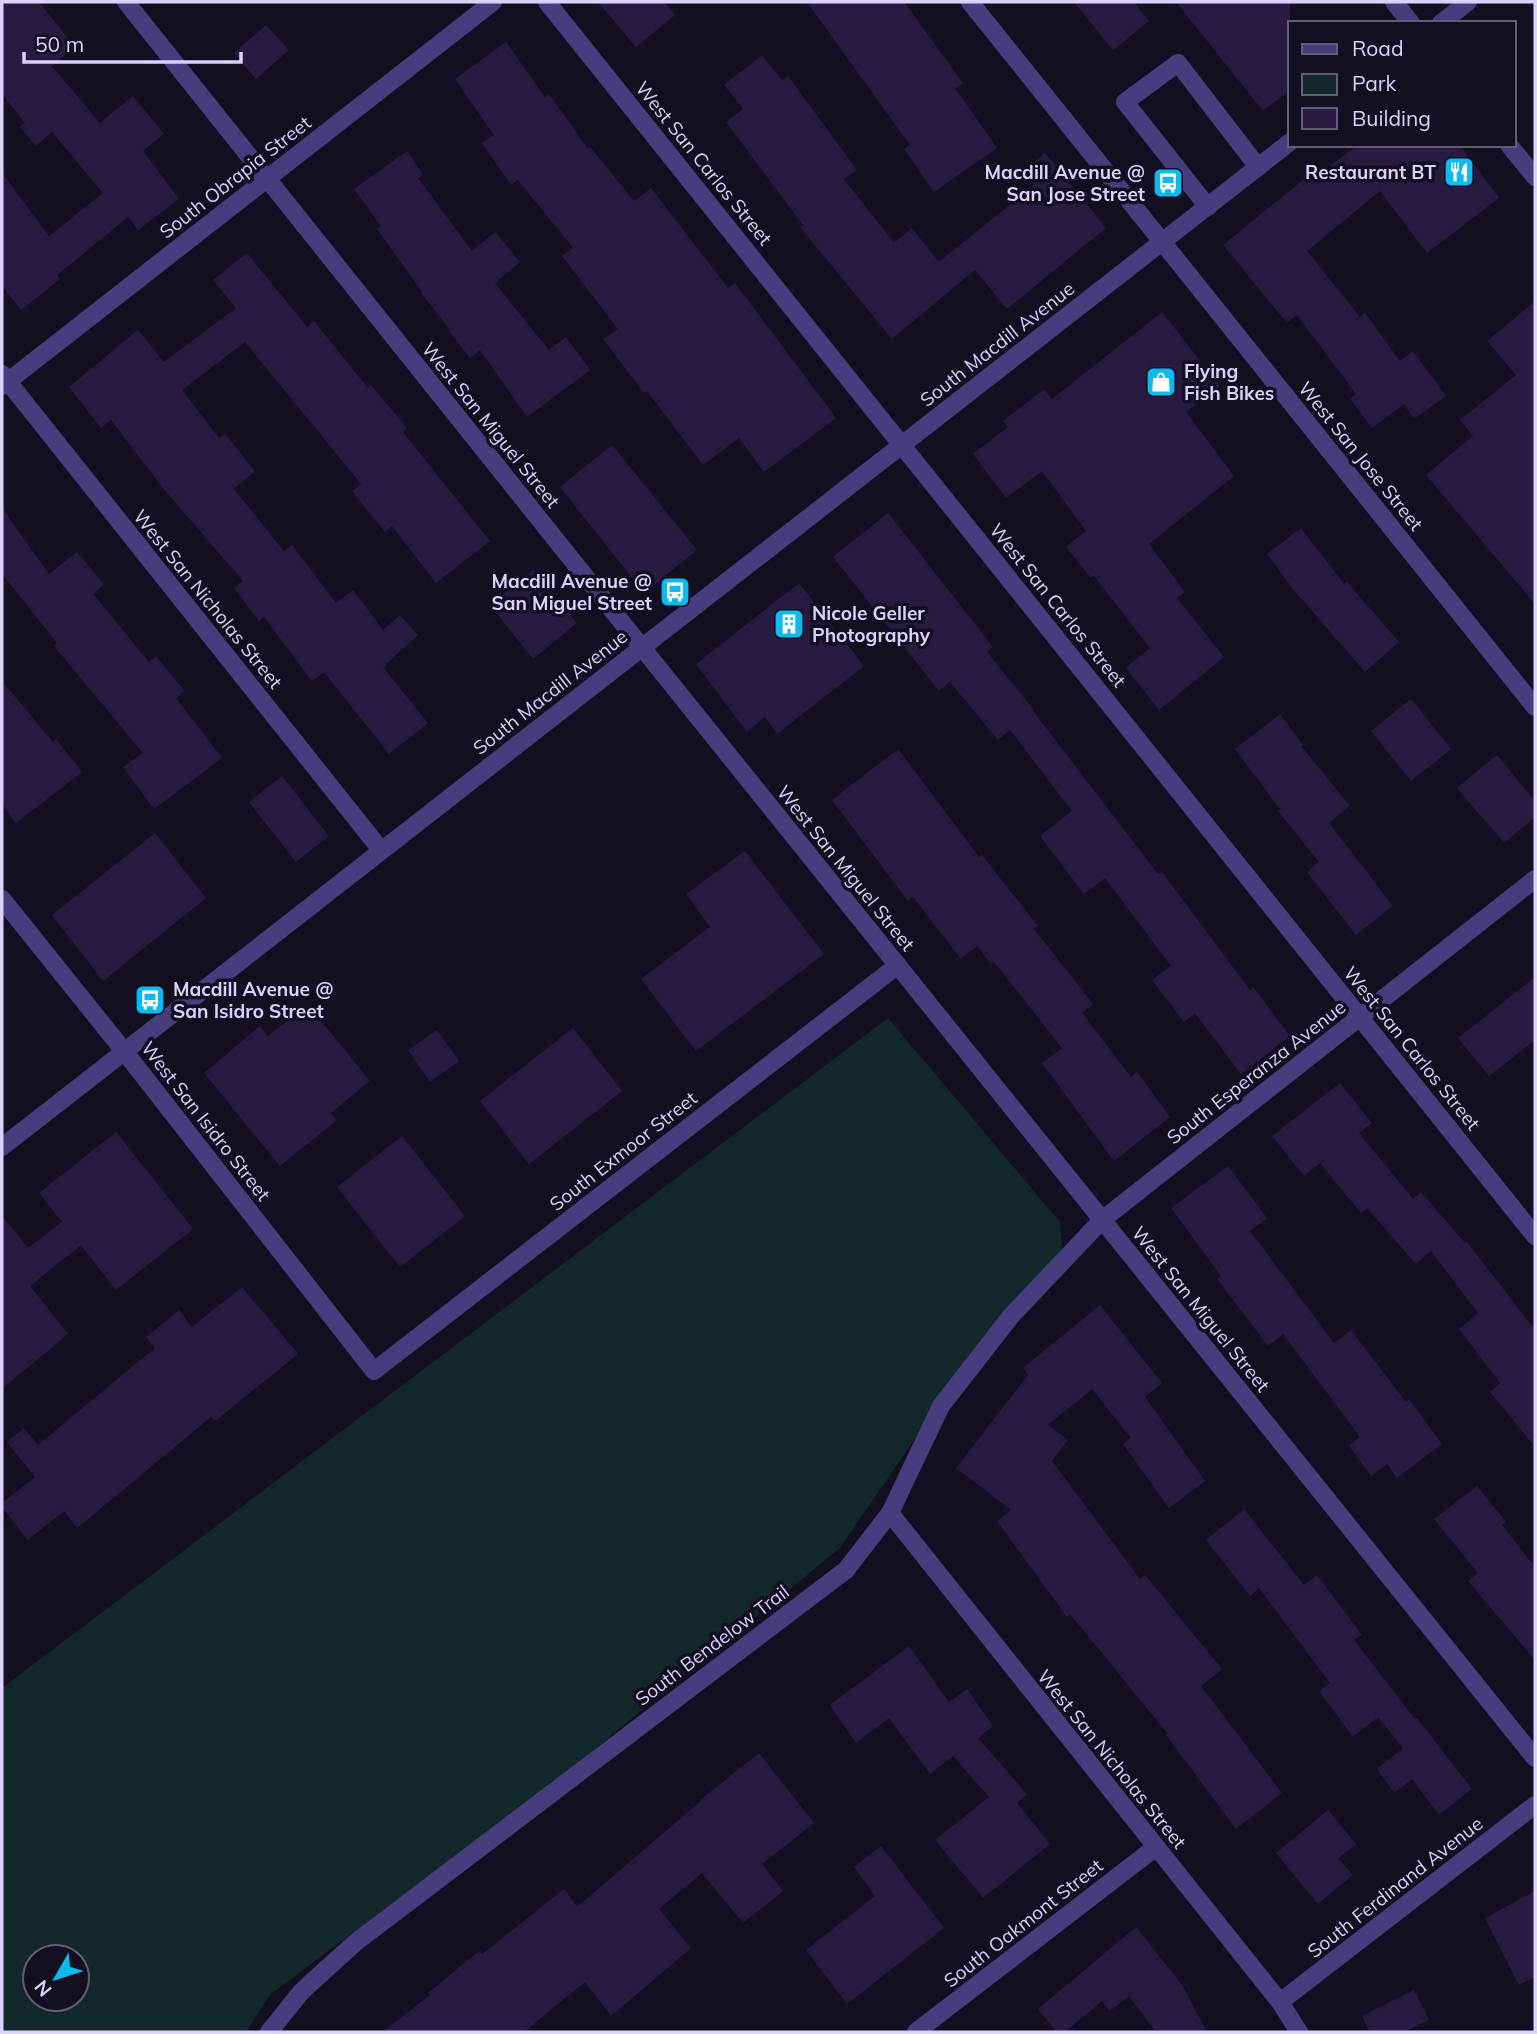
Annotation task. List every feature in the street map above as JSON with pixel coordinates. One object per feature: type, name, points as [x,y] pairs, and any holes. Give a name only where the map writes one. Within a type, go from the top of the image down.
[{"type":"street","name":"West San Miguel Street","points":[[126,2],[1535,1758]]},
{"type":"street","name":"South Obrapia Street","points":[[4,381],[494,2]]},
{"type":"street","name":"West San Carlos Street","points":[[547,2],[1535,1236]]},
{"type":"street","name":"West San Jose Street","points":[[970,2],[1535,707]]},
{"type":"street","points":[[1394,2],[1409,21]]},
{"type":"street","points":[[1444,21],[1468,2]]},
{"type":"street","points":[[1208,206],[1125,102],[1178,63],[1258,167]]},
{"type":"street","name":"South Macdill Avenue","points":[[2,1147],[1288,144]]},
{"type":"street","points":[[1512,147],[1535,177]]},
{"type":"street","name":"West San Nicholas Street","points":[[4,381],[381,850]]},
{"type":"street","name":"South Esperanza Avenue","points":[[1102,1220],[1535,879]]},
{"type":"street","name":"West San Isidro Street","points":[[2,900],[124,1051],[374,1371]]},
{"type":"street","name":"South Exmoor Street","points":[[374,1371],[898,965]]},
{"type":"street","name":"South Bendelow Trail","points":[[269,2032],[302,1991],[356,1942],[846,1570],[890,1513],[941,1406],[1011,1316],[1102,1220]]},
{"type":"street","name":"West San Nicholas Street","points":[[890,1513],[1280,2002],[1299,2032]]},
{"type":"street","name":"South Ferdinand Avenue","points":[[1280,2002],[1535,1805]]},
{"type":"street","name":"South Oakmont Street","points":[[916,2032],[1156,1846]]},
{"type":"green space","points":[[888,1018],[1060,1222],[1063,1261],[988,1332],[840,1548],[563,1775],[271,1994],[246,2032],[2,2032],[2,1688]]},
{"type":"building","points":[[2,2],[39,2],[75,47],[52,66],[100,123],[133,96],[164,134],[143,151],[179,199],[138,230],[128,217],[57,275],[60,279],[21,310],[2,286],[2,173],[49,236],[103,193],[52,132],[36,146],[20,127],[25,123],[2,94]]},
{"type":"building","points":[[598,2],[664,2],[675,15],[636,47]]},
{"type":"building","points":[[807,2],[904,2],[963,83],[955,88],[997,148],[934,192],[904,149],[910,145]]},
{"type":"building","points":[[1074,2],[1134,2],[1149,21],[1113,50]]},
{"type":"building","points":[[1176,2],[1290,2],[1288,92],[1263,111]]},
{"type":"building","points":[[266,25],[289,50],[256,79],[234,53]]},
{"type":"building","points":[[506,42],[545,97],[549,94],[588,149],[590,147],[634,201],[651,188],[728,288],[735,283],[836,418],[764,472],[739,438],[703,465],[647,391],[644,393],[603,339],[618,329],[562,256],[573,248],[518,180],[511,185],[482,143],[494,135],[455,79]]},
{"type":"building","points":[[762,55],[782,80],[788,76],[857,170],[844,179],[894,243],[912,228],[939,262],[1034,185],[1023,171],[1045,153],[1106,228],[1007,309],[975,270],[892,339],[800,227],[803,225],[726,122],[743,109],[724,85]]},
{"type":"building","points":[[1355,147],[1461,147],[1499,198],[1427,253],[1380,191],[1307,251],[1360,317],[1365,313],[1400,361],[1413,351],[1446,396],[1414,419],[1404,404],[1372,428],[1350,399],[1356,394],[1297,315],[1287,323],[1223,245],[1314,171],[1318,175]]},
{"type":"building","points":[[407,151],[423,175],[418,178],[472,251],[495,232],[520,262],[495,283],[549,350],[566,337],[590,370],[527,417],[480,350],[470,358],[448,330],[377,229],[381,226],[354,189]]},
{"type":"building","points":[[247,253],[307,327],[314,321],[368,388],[371,385],[407,428],[403,432],[490,541],[436,583],[392,526],[385,532],[352,491],[361,484],[245,342],[182,390],[219,438],[225,434],[255,471],[234,489],[284,551],[292,545],[336,603],[353,590],[383,630],[400,615],[418,635],[383,667],[428,723],[389,754],[324,672],[312,681],[264,617],[259,621],[234,588],[243,581],[162,487],[111,420],[101,428],[69,387],[138,330],[164,362],[236,308],[213,280]]},
{"type":"building","points":[[1535,301],[1535,604],[1426,475],[1473,436],[1460,420],[1516,375],[1487,341]]},
{"type":"building","points":[[1162,312],[1220,386],[1186,412],[1234,476],[1149,544],[1185,592],[1177,598],[1224,657],[1159,710],[1126,668],[1150,648],[1094,576],[1091,578],[1066,547],[1086,531],[1042,471],[1006,498],[973,454],[1008,427],[1003,421],[1044,389],[1052,399]]},
{"type":"building","points":[[612,445],[697,550],[644,593],[560,487]]},
{"type":"building","points":[[2,508],[49,574],[77,552],[104,584],[93,594],[149,662],[156,656],[185,691],[176,698],[222,758],[154,809],[123,767],[143,753],[54,646],[57,643],[2,574]]},
{"type":"building","points":[[888,513],[993,647],[987,652],[1158,874],[1162,872],[1250,990],[1253,987],[1290,1036],[1241,1074],[1195,1013],[1184,1022],[1152,980],[1171,966],[1105,878],[1084,894],[1040,836],[1072,811],[1010,730],[998,740],[950,682],[939,691],[833,557]]},
{"type":"building","points":[[1301,528],[1344,584],[1347,582],[1399,642],[1365,672],[1293,589],[1267,554]]},
{"type":"building","points":[[534,569],[577,623],[533,659],[490,605]]},
{"type":"building","name":"Nicole Geller Photography","points":[[799,583],[864,666],[777,734],[765,717],[747,732],[696,664]]},
{"type":"building","points":[[2,681],[53,742],[56,739],[82,772],[16,823],[2,804]]},
{"type":"building","points":[[1411,699],[1451,749],[1411,781],[1371,731]]},
{"type":"building","points":[[1280,714],[1303,745],[1301,746],[1350,806],[1329,823],[1393,906],[1356,935],[1307,872],[1319,862],[1278,811],[1280,809],[1235,749]]},
{"type":"building","points":[[898,749],[979,857],[982,855],[1038,926],[1034,929],[1093,1004],[1082,1013],[1131,1077],[1137,1072],[1170,1117],[1114,1161],[1042,1063],[1062,1048],[994,962],[991,964],[977,946],[961,959],[913,897],[908,901],[832,800]]},
{"type":"building","points":[[1497,755],[1535,801],[1535,817],[1504,843],[1457,788]]},
{"type":"building","points":[[282,776],[329,836],[296,862],[249,802]]},
{"type":"building","points":[[155,833],[206,898],[103,981],[52,915]]},
{"type":"building","points":[[745,851],[824,954],[696,1051],[641,979],[710,927],[686,894]]},
{"type":"building","points":[[1535,977],[1535,1040],[1489,1076],[1458,1038]]},
{"type":"building","points":[[308,1005],[370,1081],[331,1113],[337,1120],[280,1166],[204,1073],[260,1026],[268,1036]]},
{"type":"building","points":[[573,1028],[622,1091],[529,1164],[480,1101]]},
{"type":"building","points":[[437,1030],[459,1061],[430,1082],[408,1050]]},
{"type":"building","points":[[1340,1083],[1372,1123],[1359,1133],[1413,1199],[1421,1192],[1465,1243],[1467,1242],[1535,1330],[1535,1447],[1490,1392],[1500,1383],[1459,1329],[1478,1313],[1431,1251],[1416,1264],[1367,1208],[1361,1213],[1320,1163],[1304,1176],[1272,1136]]},
{"type":"building","points":[[116,1132],[193,1229],[116,1290],[81,1245],[30,1286],[68,1334],[2,1389],[2,1216],[28,1248],[62,1222],[39,1193]]},
{"type":"building","points":[[402,1136],[465,1216],[400,1267],[337,1187]]},
{"type":"building","points":[[1228,1166],[1267,1218],[1250,1231],[1334,1343],[1351,1330],[1406,1402],[1409,1399],[1442,1444],[1397,1478],[1387,1464],[1371,1476],[1349,1446],[1360,1437],[1283,1334],[1268,1346],[1217,1279],[1221,1276],[1171,1208]]},
{"type":"building","points":[[242,1287],[298,1354],[215,1421],[211,1417],[77,1528],[64,1511],[28,1540],[2,1507],[2,1503],[35,1477],[7,1442],[24,1428],[38,1445],[155,1348],[146,1337],[179,1310],[192,1327]]},
{"type":"building","points":[[1100,1305],[1162,1383],[1145,1397],[1205,1481],[1169,1508],[1123,1444],[1131,1438],[1092,1389],[1048,1425],[1068,1440],[1052,1461],[1140,1579],[1145,1575],[1222,1669],[1201,1686],[1282,1793],[1236,1829],[1166,1735],[1168,1734],[1070,1614],[1067,1617],[997,1521],[1011,1510],[956,1468],[1028,1375],[1023,1368]]},
{"type":"building","points":[[1477,1486],[1506,1522],[1502,1525],[1535,1567],[1535,1660],[1468,1581],[1478,1573],[1434,1519]]},
{"type":"building","points":[[1244,1509],[1304,1585],[1317,1575],[1362,1635],[1354,1640],[1472,1789],[1439,1815],[1412,1779],[1394,1793],[1377,1769],[1403,1748],[1378,1717],[1353,1737],[1319,1691],[1330,1683],[1259,1588],[1250,1596],[1206,1540]]},
{"type":"building","points":[[909,1646],[949,1702],[967,1689],[993,1726],[978,1738],[1027,1794],[1017,1803],[1050,1844],[983,1898],[935,1840],[989,1797],[953,1756],[930,1774],[889,1718],[856,1743],[830,1705]]},
{"type":"building","points":[[759,1753],[814,1823],[762,1864],[783,1891],[743,1923],[702,1873],[659,1909],[691,1948],[611,2016],[585,1982],[524,2032],[383,2032],[479,1951],[482,1954],[564,1889],[577,1907],[700,1800]]},
{"type":"building","points":[[1328,1810],[1356,1844],[1338,1858],[1353,1875],[1318,1904],[1276,1853]]},
{"type":"building","points":[[881,1846],[944,1928],[847,2004],[806,1950],[875,1896],[854,1867]]},
{"type":"building","points":[[1535,1891],[1535,1977],[1519,1985],[1485,1918]]},
{"type":"building","points":[[1136,1927],[1182,1985],[1207,2032],[1156,2032],[1129,1996],[1110,2011],[1102,2001],[1065,2032],[1057,2032],[1038,2009]]},
{"type":"building","points":[[1414,1990],[1429,2020],[1404,2032],[1370,2032],[1362,2016]]},
{"type":"place","name":"Restaurant BT","points":[[1459,172]]},
{"type":"place","name":"Macdill Avenue @ San Jose Street","points":[[1168,183]]},
{"type":"place","name":"Flying Fish Bikes","points":[[1161,382]]},
{"type":"place","name":"Macdill Avenue @ San Miguel Street","points":[[675,592]]},
{"type":"place","name":"Nicole Geller Photography","points":[[789,624]]},
{"type":"place","name":"Macdill Avenue @ San Isidro Street","points":[[150,1000]]}]
